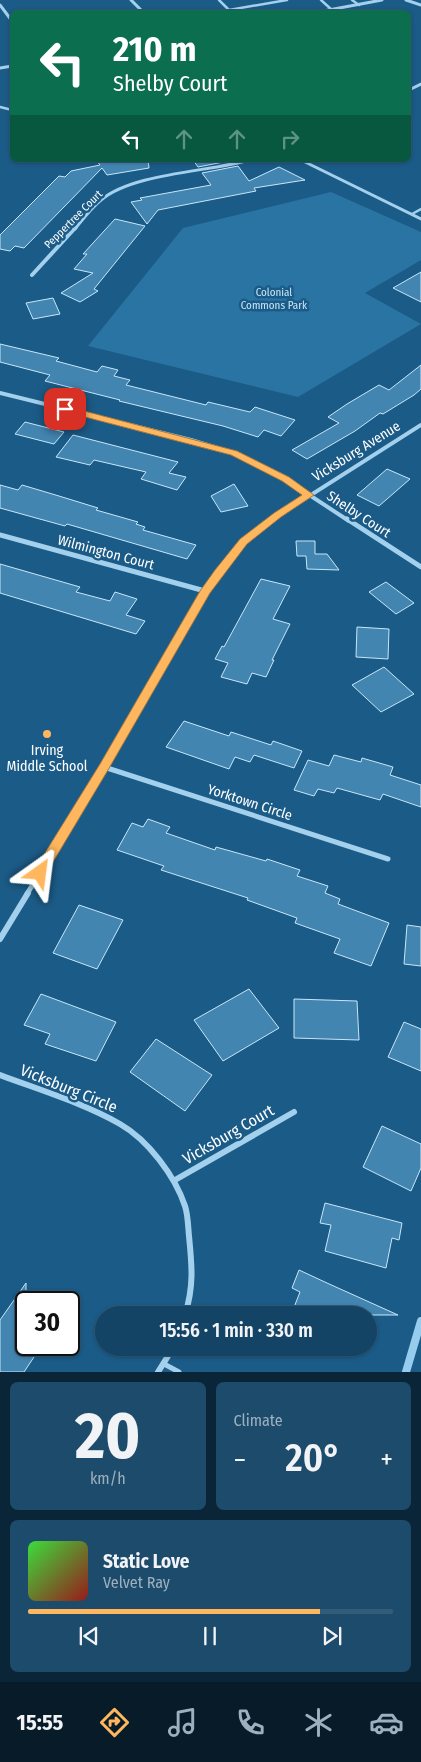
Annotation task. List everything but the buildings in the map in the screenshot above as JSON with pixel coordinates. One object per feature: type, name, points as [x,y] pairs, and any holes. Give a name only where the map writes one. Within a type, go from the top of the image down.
[{"type":"street","points":[[131,0],[141,10]]},
{"type":"street","points":[[332,10],[382,0]]},
{"type":"street","points":[[406,0],[421,5]]},
{"type":"street","points":[[0,6],[10,18]]},
{"type":"street","name":"Peppertree Court","points":[[32,275],[101,200],[113,192],[145,182],[240,162]]},
{"type":"street","points":[[305,162],[421,219]]},
{"type":"street","name":"Shelby Court","points":[[0,393],[225,450],[248,459],[286,479],[421,567]]},
{"type":"street","name":"Vicksburg Avenue","points":[[0,939],[104,767],[205,591],[232,554],[278,515],[421,425]]},
{"type":"street","name":"Wilmington Court","points":[[0,535],[205,591]]},
{"type":"street","name":"Yorktown Circle","points":[[104,767],[388,859]]},
{"type":"street","name":"Vicksburg Circle","points":[[0,1075],[100,1114],[122,1125],[153,1152],[175,1180],[186,1208],[194,1275],[188,1306]]},
{"type":"street","name":"Vicksburg Court","points":[[175,1180],[294,1112]]},
{"type":"street","points":[[158,1372],[168,1356]]},
{"type":"lane","points":[[219,0],[229,10]]},
{"type":"lane","points":[[240,10],[287,0]]},
{"type":"lane","points":[[321,0],[332,10]]},
{"type":"lane","points":[[352,0],[359,5]]},
{"type":"lane","points":[[412,214],[421,209]]},
{"type":"lane","points":[[164,1364],[180,1372]]},
{"type":"green space","name":"Colonial Commons Park","points":[[331,192],[421,232],[421,260],[365,293],[421,324],[298,397],[88,346],[183,228]]},
{"type":"waterway","points":[[406,1372],[421,1321]]},
{"type":"place","name":"Irving Middle School","points":[[47,734]]},
{"type":"route","points":[[40,873],[104,767],[205,591],[232,554],[244,542],[278,515],[309,495],[286,479],[234,453],[191,440],[65,409]]}]
